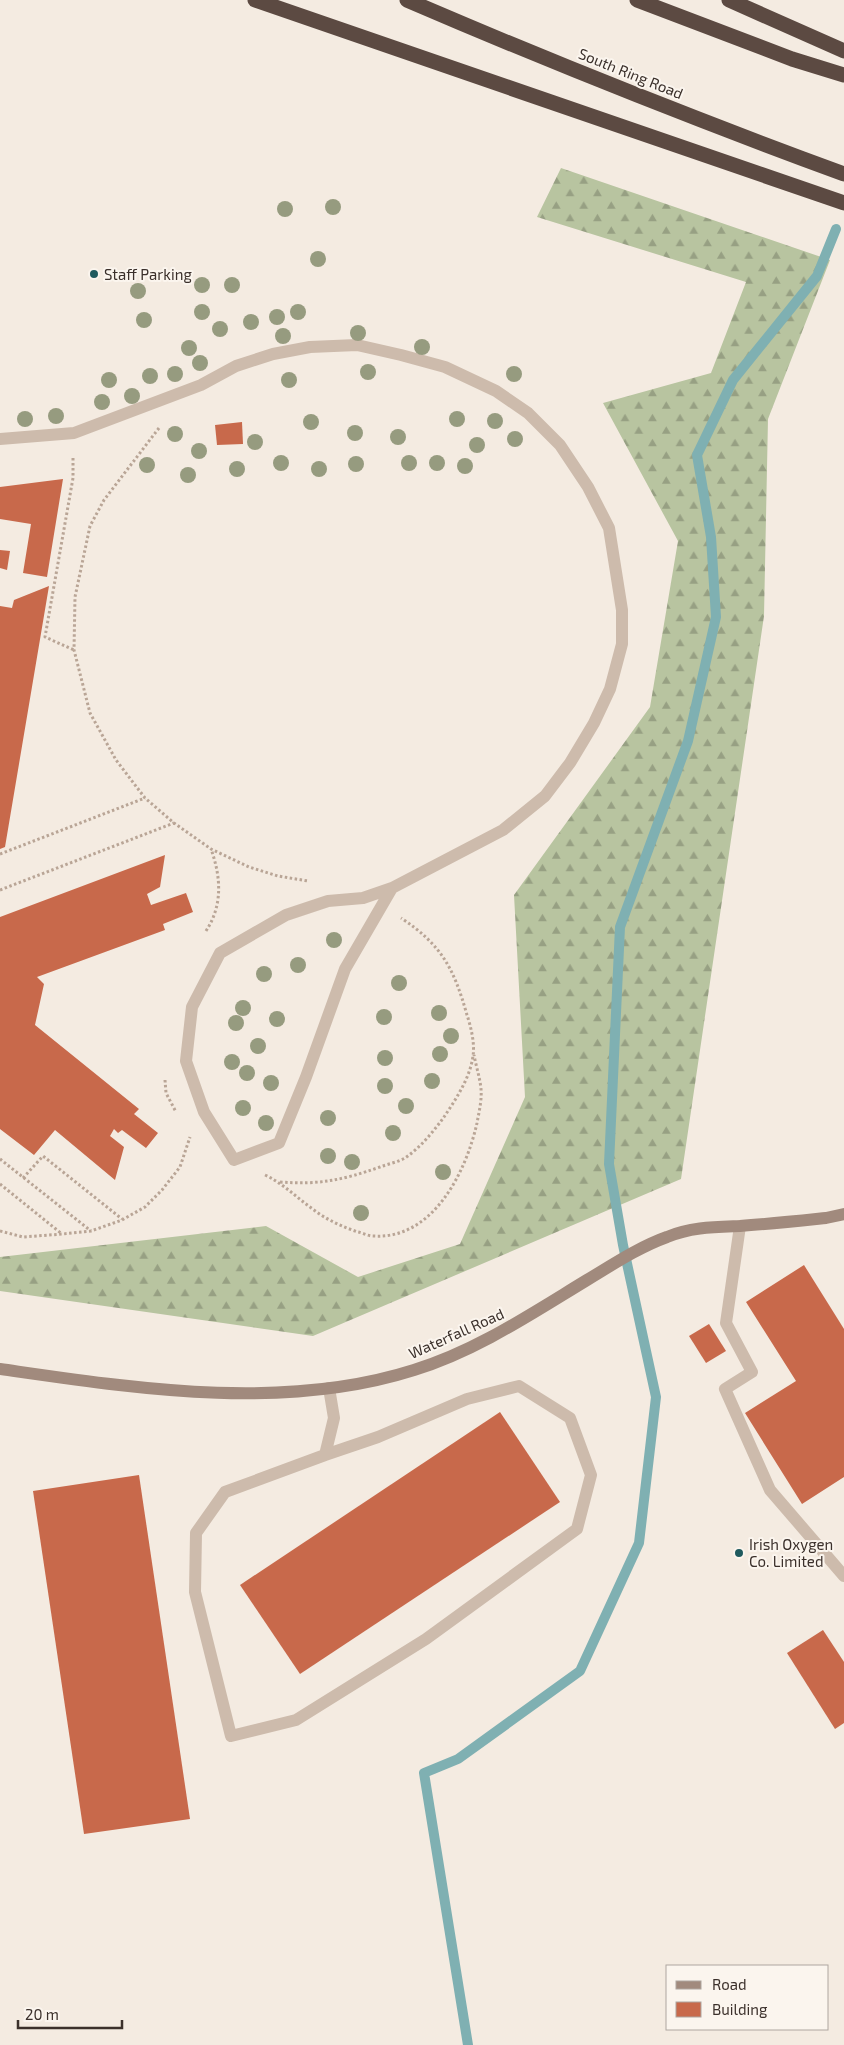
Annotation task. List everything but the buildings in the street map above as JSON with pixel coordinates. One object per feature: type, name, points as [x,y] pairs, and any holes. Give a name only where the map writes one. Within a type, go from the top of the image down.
[{"type":"highway","points":[[255,0],[844,203]]},
{"type":"highway","name":"South Ring Road","points":[[407,0],[502,41],[683,113],[844,174]]},
{"type":"highway","points":[[637,0],[792,59],[844,75]]},
{"type":"highway","points":[[728,0],[844,51]]},
{"type":"street","name":"Waterfall Road","points":[[0,1369],[118,1386],[248,1394],[329,1388],[374,1382],[416,1370],[468,1349],[516,1324],[609,1266],[667,1237],[699,1228],[826,1218],[844,1214]]},
{"type":"lane","points":[[0,439],[74,433],[201,385],[236,366],[273,354],[310,347],[357,345],[444,367],[496,391],[528,413],[560,445],[588,487],[609,528],[622,610],[622,644],[610,689],[594,723],[570,763],[545,796],[503,830],[392,888],[363,898],[328,901],[286,915],[220,953],[192,1007],[186,1061],[204,1112],[234,1160],[279,1143],[306,1077],[345,969],[392,888]]},
{"type":"lane","points":[[740,1226],[726,1323],[752,1372],[725,1389],[770,1490],[844,1576]]},
{"type":"lane","points":[[519,1386],[570,1418],[591,1475],[577,1529],[426,1640],[296,1720],[231,1736],[195,1592],[196,1533],[225,1492],[325,1455],[378,1437],[467,1399],[519,1386]]},
{"type":"lane","points":[[325,1455],[334,1418],[329,1388]]},
{"type":"path","points":[[165,421],[109,493],[90,526],[75,596],[74,650],[90,713],[116,760],[145,798],[174,823],[211,849],[249,867],[278,876],[311,881]]},
{"type":"path","points":[[73,454],[73,478],[45,637],[74,650]]},
{"type":"path","points":[[0,854],[145,798]]},
{"type":"path","points":[[0,890],[174,823]]},
{"type":"path","points":[[204,934],[213,921],[217,906],[218,870],[211,849]]},
{"type":"path","points":[[381,906],[420,930],[442,954],[458,984],[470,1026],[481,1089],[480,1108],[464,1164],[446,1196],[423,1221],[398,1233],[372,1236],[342,1227],[314,1211],[280,1182],[305,1184],[348,1178],[404,1158],[438,1126],[460,1093],[474,1055]]},
{"type":"path","points":[[164,1075],[166,1094],[178,1116]]},
{"type":"path","points":[[0,1231],[23,1237],[91,1232],[122,1220],[145,1207],[162,1190],[180,1167],[191,1138],[186,1131]]},
{"type":"path","points":[[23,1178],[43,1156],[122,1220]]},
{"type":"path","points":[[0,1159],[91,1232]]},
{"type":"path","points":[[0,1184],[63,1234]]},
{"type":"green space","points":[[561,168],[830,260],[768,419],[764,616],[681,1179],[313,1336],[0,1291],[0,1257],[266,1226],[358,1277],[460,1244],[525,1097],[514,895],[650,707],[678,541],[603,403],[711,373],[746,282],[537,217]]},
{"type":"waterway","points":[[468,2045],[424,1773],[458,1759],[580,1671],[639,1543],[656,1397],[623,1245],[609,1164],[620,927],[688,741],[716,617],[711,537],[697,455],[733,380],[817,276],[836,229]]},
{"type":"place","name":"Staff Parking","points":[[94,274]]},
{"type":"place","name":"Irish Oxygen Co. Limited","points":[[739,1553]]}]
